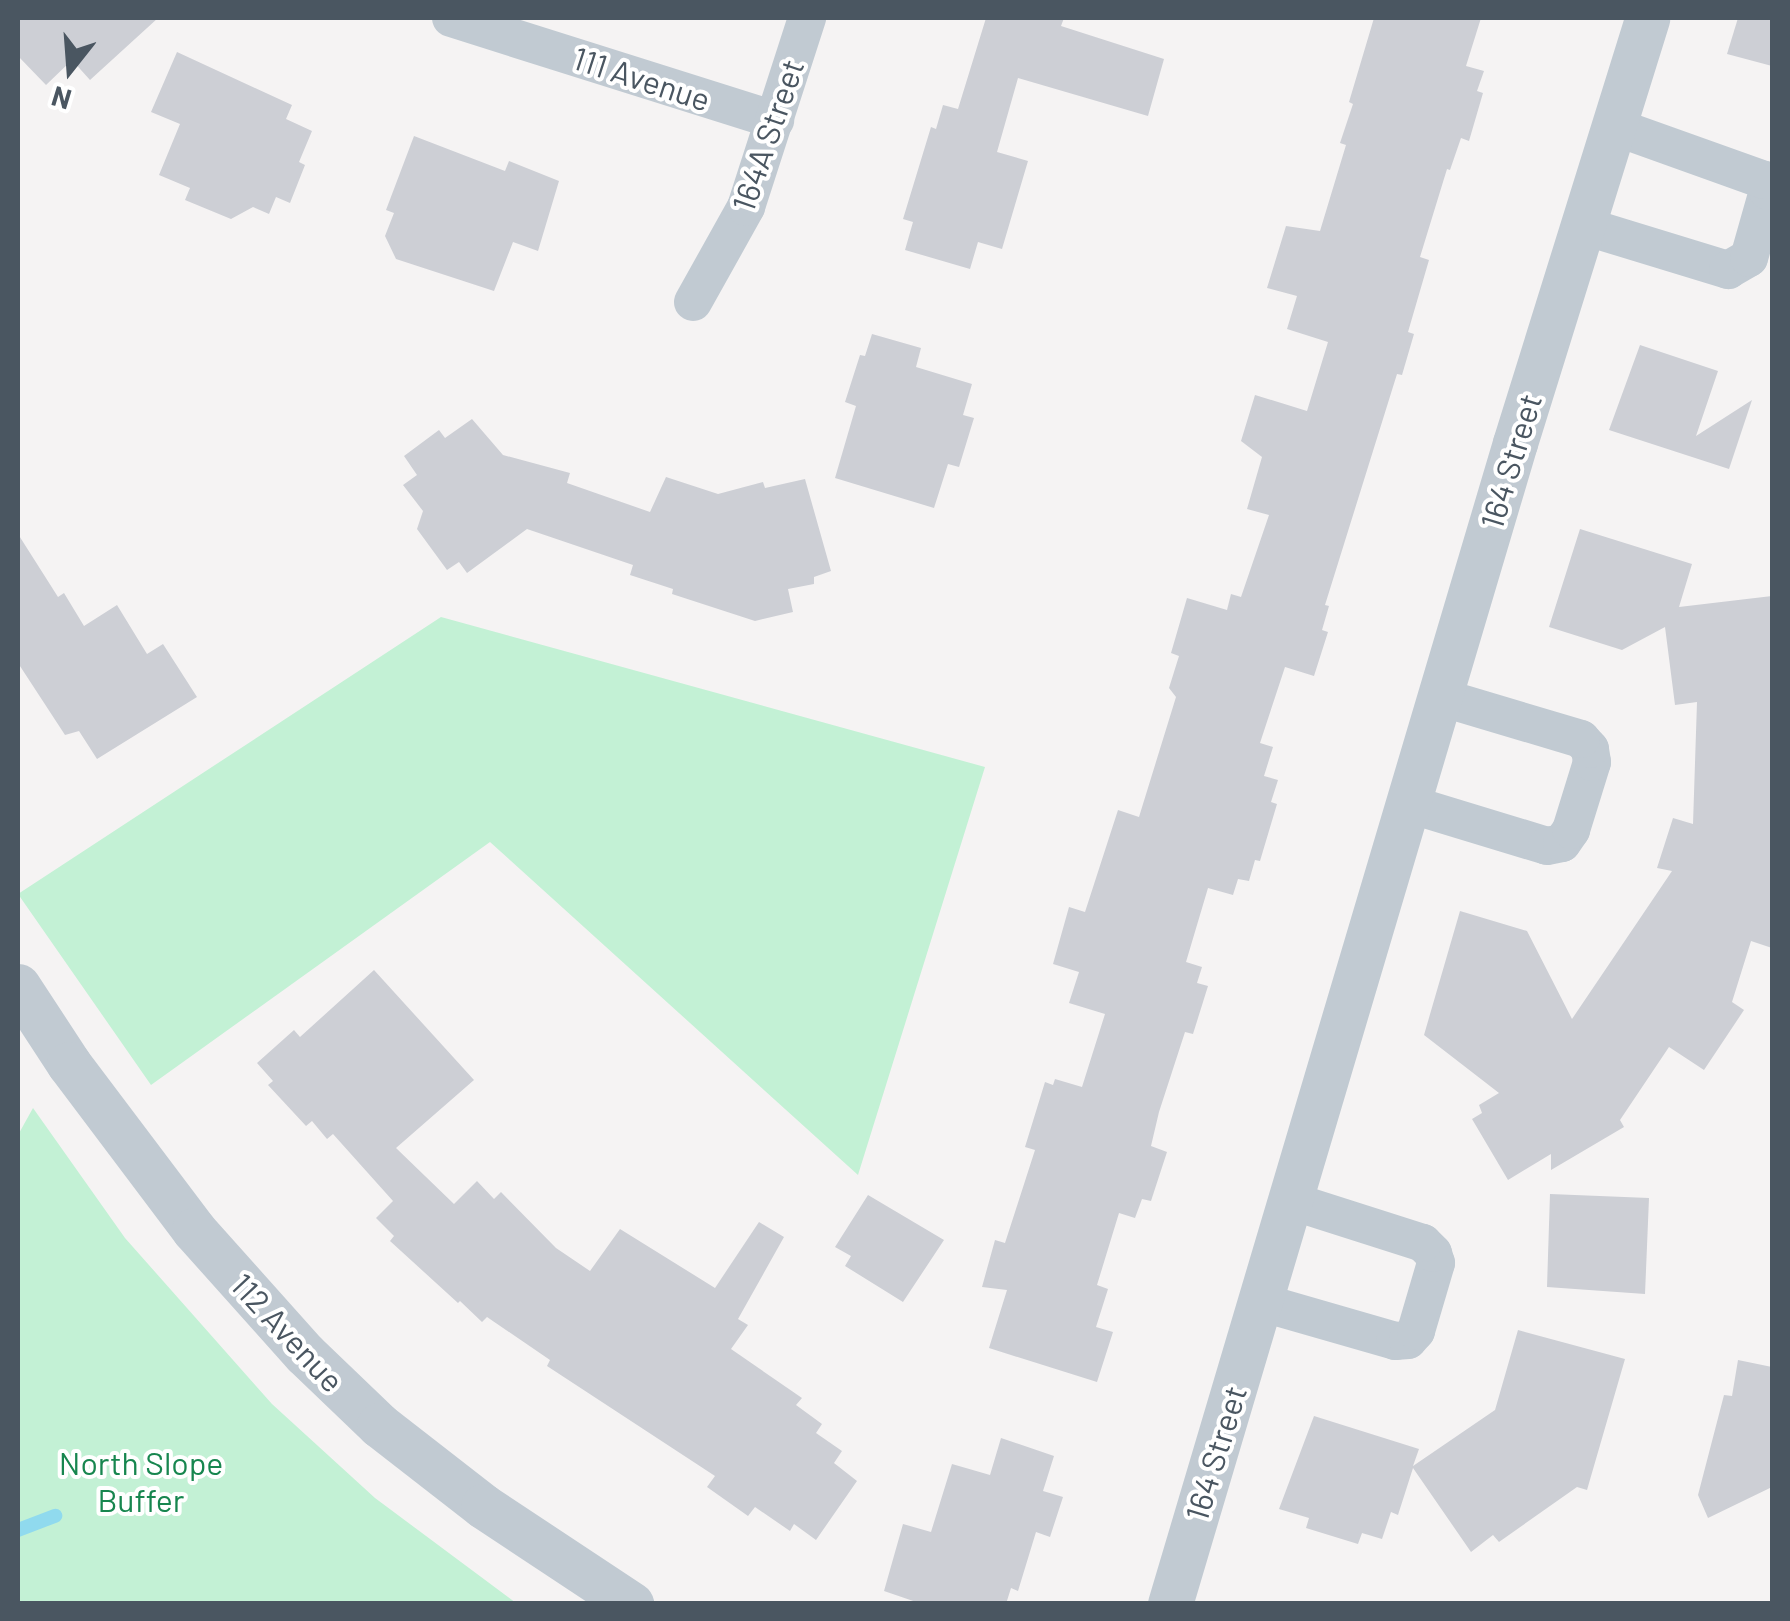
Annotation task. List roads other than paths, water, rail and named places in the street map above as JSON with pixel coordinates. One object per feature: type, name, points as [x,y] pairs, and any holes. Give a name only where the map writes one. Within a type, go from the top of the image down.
[{"type":"street","name":"111 Avenue","points":[[451,18],[775,120]]},
{"type":"street","name":"164A Street","points":[[693,302],[746,207],[807,18]]},
{"type":"street","name":"164 Street","points":[[1170,1604],[1647,18]]},
{"type":"street","points":[[1584,226],[1728,270],[1749,258],[1768,192],[1754,173],[1613,126]]},
{"type":"street","points":[[1409,804],[1546,846],[1562,843],[1571,830],[1592,762],[1590,749],[1581,739],[1440,697]]},
{"type":"street","name":"112 Avenue","points":[[18,986],[69,1064],[194,1230],[305,1354],[379,1425],[483,1506],[632,1604]]},
{"type":"street","points":[[1260,1302],[1394,1341],[1408,1340],[1416,1330],[1436,1264],[1432,1252],[1423,1243],[1291,1201]]},
{"type":"waterway","points":[[18,1530],[55,1516]]},
{"type":"park label","name":"North Slope Buffer","points":[[141,1482]]}]
